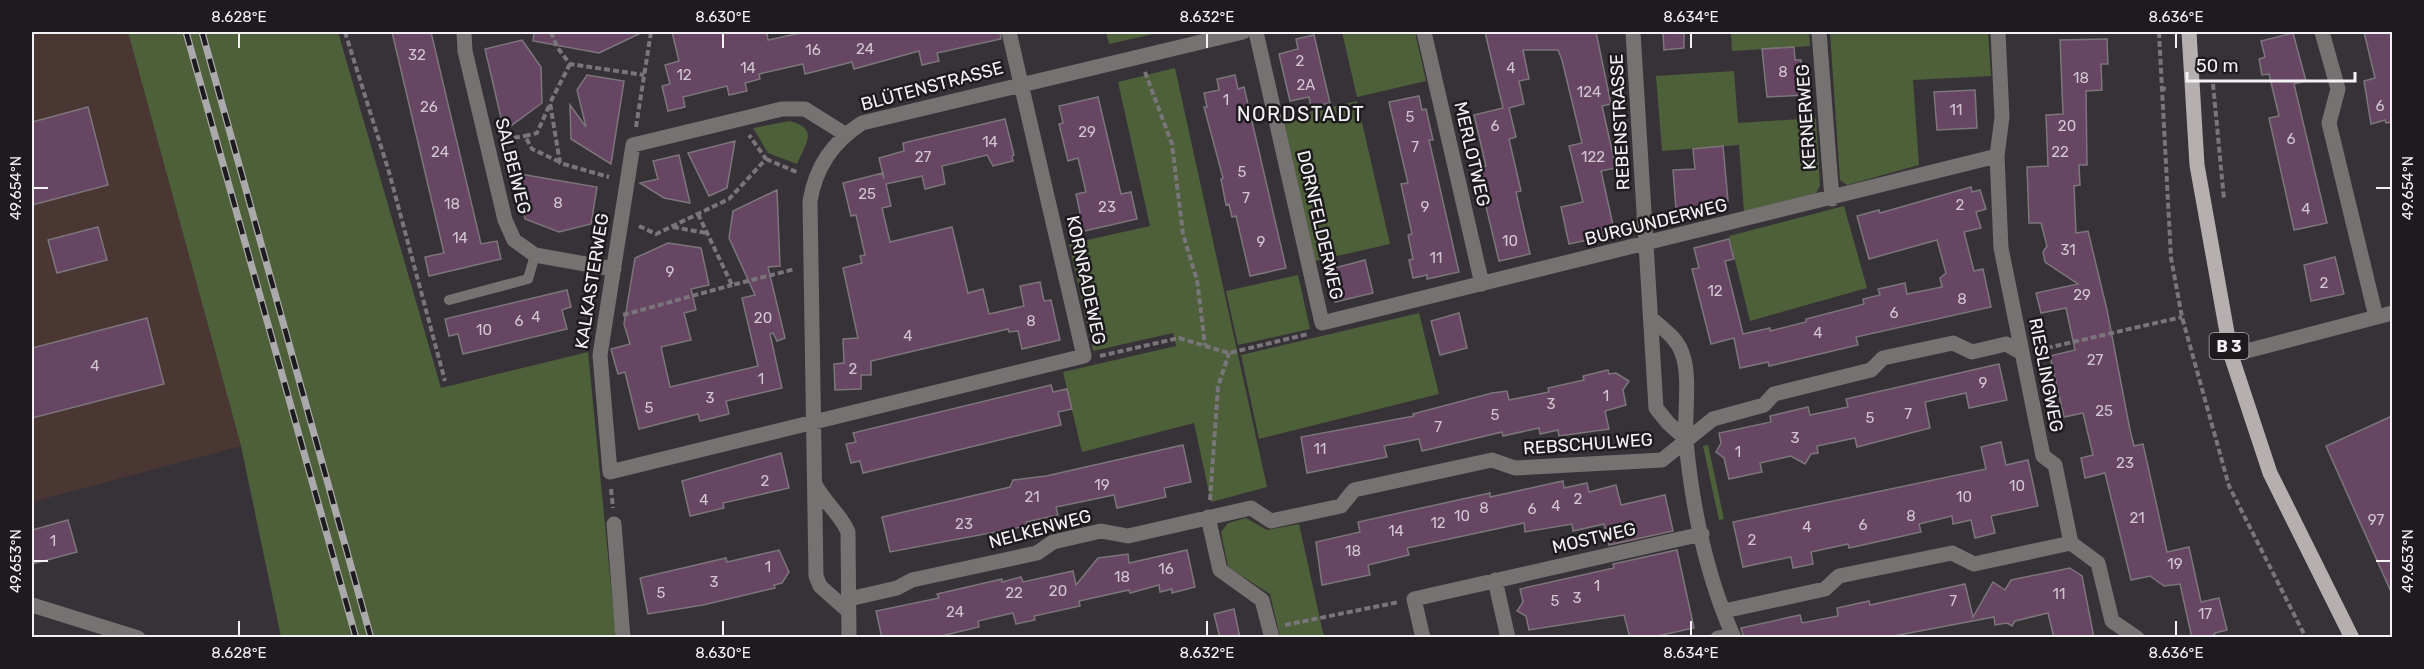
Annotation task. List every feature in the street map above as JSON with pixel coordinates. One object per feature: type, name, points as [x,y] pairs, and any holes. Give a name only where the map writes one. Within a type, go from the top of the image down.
[{"type":"main road","name":"B 3","points":[[2189,32],[2197,165],[2231,355],[2270,473],[2352,638]]},
{"type":"street","name":"SALBEIWEG","points":[[464,32],[465,51],[505,220],[514,240],[535,255],[614,269]]},
{"type":"street","points":[[1009,32],[1022,83]]},
{"type":"street","name":"BLÜTENSTRASSE","points":[[848,605],[820,586],[816,576],[810,201],[814,179],[821,163],[845,134],[862,123],[1022,83],[1244,32]]},
{"type":"street","name":"DORNFELDERWEG","points":[[1256,32],[1322,323]]},
{"type":"street","name":"MERLOTWEG","points":[[1424,32],[1482,284]]},
{"type":"street","name":"REBENSTRASSE","points":[[1634,32],[1656,408],[1668,423],[1686,439]]},
{"type":"street","name":"KERNERWEG","points":[[1819,32],[1832,199]]},
{"type":"street","name":"RIESLINGWEG","points":[[1998,32],[2002,117],[1997,156],[2001,248],[2043,456],[2055,465],[2071,543]]},
{"type":"street","points":[[2322,32],[2338,89],[2329,123],[2376,317]]},
{"type":"street","name":"KORNRADEWEG","points":[[815,420],[1084,356],[1022,83]]},
{"type":"street","points":[[633,145],[782,109],[805,109],[845,134]]},
{"type":"street","name":"KALKASTERWEG","points":[[610,472],[600,355],[633,145]]},
{"type":"street","name":"BURGUNDERWEG","points":[[1322,323],[1832,199],[1997,156]]},
{"type":"street","points":[[2231,355],[2392,313]]},
{"type":"street","points":[[1652,319],[1674,339],[1682,353],[1686,439],[1702,534],[1724,611],[1728,636]]},
{"type":"street","name":"REBSCHULWEG","points":[[1251,508],[1271,521],[1341,506],[1354,490],[1492,460],[1515,468],[1662,460],[1713,419],[1764,405],[1774,394],[1871,370],[1883,358],[1953,342],[1972,352],[2006,344],[2022,353]]},
{"type":"street","points":[[610,472],[815,420]]},
{"type":"street","points":[[815,485],[829,508],[844,523],[848,532],[849,638]]},
{"type":"street","name":"NELKENWEG","points":[[848,605],[897,588],[912,580],[1037,553],[1053,542],[1101,531],[1128,536],[1251,508]]},
{"type":"street","points":[[1208,518],[1220,570],[1262,600],[1271,633]]},
{"type":"street","points":[[614,524],[623,638]]},
{"type":"street","name":"MOSTWEG","points":[[1414,599],[1702,534]]},
{"type":"street","points":[[1724,611],[1825,589],[1839,576],[1953,553],[1974,564],[2071,543],[2098,562],[2112,621],[2137,638]]},
{"type":"street","points":[[1495,580],[1508,638]]},
{"type":"street","points":[[1414,599],[1423,638]]},
{"type":"street","points":[[32,605],[138,638]]},
{"type":"lane","points":[[449,300],[528,279],[535,255]]},
{"type":"path","points":[[345,32],[389,172],[445,381]]},
{"type":"path","points":[[551,32],[556,47],[570,64],[644,75]]},
{"type":"path","points":[[633,145],[651,32]]},
{"type":"path","points":[[2159,32],[2160,88],[2171,258],[2182,317],[2229,486],[2306,638]]},
{"type":"path","points":[[1141,57],[1146,79],[1172,144],[1183,234],[1197,280],[1205,345]]},
{"type":"path","points":[[570,64],[537,133],[525,136],[532,149],[560,163],[627,182]]},
{"type":"path","points":[[2212,78],[2225,206]]},
{"type":"path","points":[[2160,88],[2169,88]]},
{"type":"path","points":[[550,104],[560,163]]},
{"type":"path","points":[[738,120],[766,159],[814,179]]},
{"type":"path","points":[[622,218],[656,234],[729,199],[766,159]]},
{"type":"path","points":[[698,214],[732,285]]},
{"type":"path","points":[[672,226],[707,233]]},
{"type":"path","points":[[606,319],[811,265]]},
{"type":"path","points":[[2022,353],[2182,317]]},
{"type":"path","points":[[1095,357],[1179,338],[1229,353],[1311,333],[1322,323]]},
{"type":"path","points":[[1208,518],[1218,387],[1229,353]]},
{"type":"path","points":[[610,472],[614,524]]},
{"type":"path","points":[[1271,633],[1414,599]]},
{"type":"shaded area","points":[[32,32],[128,32],[241,446],[32,502]]},
{"type":"green space","points":[[128,32],[338,32],[441,388],[588,352],[616,637],[281,637],[241,446]]},
{"type":"green space","points":[[1106,32],[1162,32],[1109,44]]},
{"type":"green space","points":[[1342,32],[1415,32],[1426,81],[1357,97]]},
{"type":"green space","points":[[1731,32],[1809,32],[1810,46],[1732,51]]},
{"type":"green space","points":[[1830,32],[1988,32],[1991,76],[1913,80],[1919,165],[1847,185],[1840,180]]},
{"type":"green space","points":[[1175,68],[1267,487],[1211,502],[1194,423],[1082,452],[1063,372],[1176,346],[1173,333],[1093,351],[1069,244],[1150,226],[1118,82]]},
{"type":"green space","points":[[1734,71],[1738,123],[1816,118],[1820,186],[1816,193],[1744,212],[1739,145],[1662,151],[1656,76]]},
{"type":"green space","points":[[1357,101],[1390,244],[1315,261],[1283,118]]},
{"type":"green space","points":[[790,121],[805,128],[808,133],[797,164],[768,153],[753,128]]},
{"type":"green space","points":[[1844,206],[1867,288],[1750,321],[1729,236]]},
{"type":"green space","points":[[1298,275],[1310,329],[1238,345],[1226,291]]},
{"type":"green space","points":[[1419,313],[1439,394],[1259,439],[1241,355]]},
{"type":"green space","points":[[1708,445],[1724,519],[1719,520],[1703,446]]},
{"type":"green space","points":[[1246,518],[1267,530],[1299,524],[1324,637],[1280,637],[1270,594],[1228,567],[1221,532],[1228,523]]},
{"type":"building","points":[[392,32],[431,32],[481,244],[497,241],[501,259],[429,276],[425,257],[444,253]]},
{"type":"building","points":[[534,32],[643,32],[599,53],[533,41]]},
{"type":"building","points":[[672,32],[767,32],[768,40],[805,32],[1000,32],[1001,39],[937,53],[939,61],[922,65],[919,51],[854,69],[852,62],[805,74],[803,64],[759,74],[760,79],[745,83],[747,91],[729,95],[727,86],[683,97],[685,107],[668,111],[662,86],[670,84],[665,65],[679,61]]},
{"type":"building","points":[[1485,32],[1596,32],[1611,104],[1602,106],[1616,168],[1601,171],[1615,234],[1569,244],[1561,207],[1583,202],[1569,146],[1582,143],[1558,50],[1523,50],[1529,79],[1519,81],[1524,104],[1509,108],[1516,137],[1509,139],[1521,191],[1516,192],[1530,254],[1499,261],[1477,169],[1486,166],[1474,115],[1503,108]]},
{"type":"building","points":[[1663,32],[1684,32],[1684,48],[1664,50]]},
{"type":"building","points":[[2364,32],[2392,32],[2392,122],[2386,123],[2385,120],[2371,124],[2364,81],[2375,78]]},
{"type":"building","points":[[2293,33],[2306,81],[2294,84],[2327,223],[2294,230],[2269,118],[2279,116],[2269,74],[2262,75],[2259,59],[2265,57],[2261,41]]},
{"type":"building","points":[[1314,35],[1330,103],[1311,107],[1309,97],[1290,101],[1279,54],[1298,49],[1296,39]]},
{"type":"building","points":[[2107,39],[2108,64],[2101,64],[2102,90],[2086,91],[2087,165],[2079,165],[2080,185],[2074,186],[2076,233],[2088,231],[2107,310],[2130,430],[2134,446],[2143,444],[2167,552],[2189,547],[2201,602],[2219,598],[2227,630],[2215,633],[2212,638],[2192,638],[2180,584],[2164,586],[2150,576],[2131,580],[2105,473],[2085,478],[2081,458],[2093,455],[2083,413],[2064,417],[2050,356],[2075,350],[2066,308],[2041,313],[2036,293],[2078,284],[2045,262],[2043,252],[2047,246],[2041,223],[2029,223],[2027,167],[2048,166],[2046,115],[2063,114],[2060,40]]},
{"type":"building","points":[[522,40],[541,67],[542,103],[504,131],[485,49]]},
{"type":"building","points":[[1794,47],[1795,60],[1801,60],[1804,95],[1767,97],[1762,49]]},
{"type":"building","points":[[587,75],[624,81],[611,164],[571,139],[570,105],[586,127],[577,90]]},
{"type":"building","points":[[1235,75],[1238,89],[1244,87],[1286,268],[1250,276],[1236,216],[1232,217],[1229,204],[1226,205],[1221,179],[1223,178],[1204,107],[1207,107],[1204,93],[1219,90],[1217,79]]},
{"type":"building","points":[[1975,90],[1977,128],[1937,130],[1934,92]]},
{"type":"building","points":[[1419,96],[1422,110],[1426,109],[1433,140],[1429,140],[1459,272],[1427,279],[1427,275],[1413,278],[1409,260],[1413,259],[1408,235],[1412,234],[1401,184],[1408,183],[1389,102]]},
{"type":"building","points":[[1098,97],[1121,194],[1131,192],[1137,219],[1085,231],[1077,221],[1080,213],[1076,194],[1086,192],[1078,158],[1068,161],[1059,124],[1063,123],[1059,106]]},
{"type":"building","points":[[88,107],[108,185],[32,205],[32,122]]},
{"type":"building","points":[[1005,119],[1014,155],[1012,156],[1013,161],[993,166],[987,155],[942,166],[945,184],[925,189],[922,176],[886,184],[891,206],[882,208],[890,242],[952,227],[968,293],[983,289],[989,314],[1024,306],[1020,286],[1040,282],[1044,301],[1051,300],[1060,340],[1022,349],[1018,331],[1009,332],[1008,329],[871,361],[871,375],[861,375],[861,389],[835,390],[834,364],[844,363],[843,339],[858,338],[843,268],[862,263],[860,256],[865,255],[856,215],[851,216],[843,183],[883,173],[879,158],[904,151],[903,143]]},
{"type":"building","points":[[735,141],[727,188],[709,196],[688,153]]},
{"type":"building","points":[[1723,146],[1728,201],[1718,202],[1718,207],[1676,210],[1673,170],[1695,169],[1693,149]]},
{"type":"building","points":[[679,155],[690,203],[664,198],[640,183],[658,179],[653,161]]},
{"type":"building","points":[[514,173],[597,187],[591,224],[559,232],[525,219]]},
{"type":"building","points":[[1971,187],[1972,192],[1980,190],[1986,209],[1976,212],[1981,228],[1964,232],[1974,271],[1983,269],[1991,307],[1856,337],[1858,345],[1769,366],[1768,362],[1740,368],[1734,338],[1711,344],[1692,269],[1699,268],[1694,248],[1729,239],[1734,259],[1725,261],[1743,334],[1770,328],[1770,331],[1864,304],[1863,299],[1880,295],[1878,289],[1905,283],[1907,294],[1942,287],[1940,278],[1946,273],[1937,240],[1869,259],[1857,216],[1879,210],[1880,213]]},
{"type":"building","points":[[777,190],[780,266],[768,267],[785,338],[777,341],[773,333],[770,334],[782,388],[726,401],[729,414],[700,421],[698,414],[639,429],[625,372],[618,374],[611,349],[630,344],[624,324],[635,258],[668,243],[701,248],[709,285],[691,289],[696,310],[684,313],[691,340],[661,347],[670,387],[758,366],[742,298],[755,295],[729,238],[733,211]]},
{"type":"building","points":[[98,227],[107,260],[57,273],[48,240]]},
{"type":"building","points":[[2335,257],[2344,294],[2311,301],[2304,265]]},
{"type":"building","points":[[1365,260],[1373,293],[1335,302],[1327,270]]},
{"type":"building","points":[[567,290],[571,307],[562,310],[567,329],[463,354],[458,334],[449,336],[445,319]]},
{"type":"building","points":[[1459,313],[1467,348],[1440,355],[1431,321]]},
{"type":"building","points":[[147,318],[164,384],[32,418],[32,348]]},
{"type":"building","points":[[1999,364],[2007,400],[1969,408],[1966,393],[1925,402],[1930,428],[1857,447],[1855,438],[1817,446],[1818,453],[1811,454],[1805,464],[1791,456],[1760,463],[1762,472],[1729,479],[1724,458],[1716,452],[1721,443],[1719,433],[1771,422],[1770,416],[1808,407],[1810,415],[1848,407],[1846,399]]},
{"type":"building","points":[[1608,370],[1609,374],[1616,373],[1629,381],[1623,390],[1626,405],[1605,411],[1609,429],[1559,436],[1558,430],[1540,434],[1539,428],[1503,436],[1502,432],[1422,451],[1419,439],[1384,446],[1387,457],[1307,473],[1301,437],[1414,416],[1413,414],[1492,393],[1507,391],[1509,400],[1549,392],[1548,388],[1584,380],[1583,376]]},
{"type":"building","points":[[1051,385],[1053,392],[1067,389],[1072,409],[1058,412],[1061,425],[863,473],[860,461],[851,463],[846,444],[856,442],[853,433]]},
{"type":"building","points":[[2392,416],[2392,594],[2326,446]]},
{"type":"building","points":[[2001,442],[2006,465],[2028,460],[2038,506],[1991,516],[1995,533],[1975,538],[1971,520],[1953,524],[1952,516],[1919,524],[1921,532],[1849,548],[1848,544],[1811,552],[1813,564],[1793,568],[1791,557],[1743,567],[1733,522],[1986,469],[1981,447]]},
{"type":"building","points":[[1183,445],[1191,482],[1164,488],[1166,497],[1117,508],[1114,495],[1056,507],[1058,515],[1026,522],[1027,526],[890,552],[882,517],[1010,487],[1013,480],[1046,476]]},
{"type":"building","points":[[781,453],[789,488],[723,503],[724,508],[690,516],[682,481]]},
{"type":"building","points":[[1563,481],[1564,488],[1587,483],[1589,492],[1616,485],[1621,505],[1665,495],[1673,531],[1609,545],[1604,524],[1573,531],[1572,524],[1525,532],[1524,523],[1407,548],[1409,555],[1368,565],[1370,575],[1322,585],[1316,542],[1360,532],[1358,522],[1490,493],[1490,497]]},
{"type":"building","points":[[68,520],[77,552],[32,564],[32,530]]},
{"type":"building","points":[[779,550],[789,572],[782,583],[774,585],[775,588],[703,605],[648,614],[640,578],[726,558],[727,562]]},
{"type":"building","points":[[1187,550],[1195,587],[1172,593],[1172,589],[1160,592],[1159,585],[1130,593],[1129,590],[1079,601],[1080,606],[1034,616],[1035,620],[1016,624],[1013,613],[978,621],[979,627],[933,638],[882,638],[876,611],[939,598],[937,594],[1002,579],[1002,582],[1021,577],[1023,582],[1073,571],[1076,585],[1098,558],[1128,554],[1129,563]]},
{"type":"building","points":[[1677,550],[1694,628],[1648,638],[1630,638],[1624,615],[1529,630],[1526,616],[1517,611],[1523,602],[1520,589],[1614,568],[1613,564]]},
{"type":"building","points":[[2070,568],[2082,576],[2094,638],[2054,638],[2048,613],[2015,621],[2012,626],[2007,623],[1995,625],[1994,617],[1883,638],[1744,638],[1741,628],[1800,615],[1802,623],[1838,616],[1837,608],[1869,601],[1870,605],[1965,584],[1973,617],[1993,582],[2005,590],[2011,580]]},
{"type":"building","points":[[1234,609],[1240,638],[1220,638],[1214,614]]},
{"type":"railway","points":[[186,32],[356,638]]},
{"type":"railway","points":[[202,32],[371,638]]},
{"type":"district","name":"NORDSTADT","points":[[1301,114]]}]
